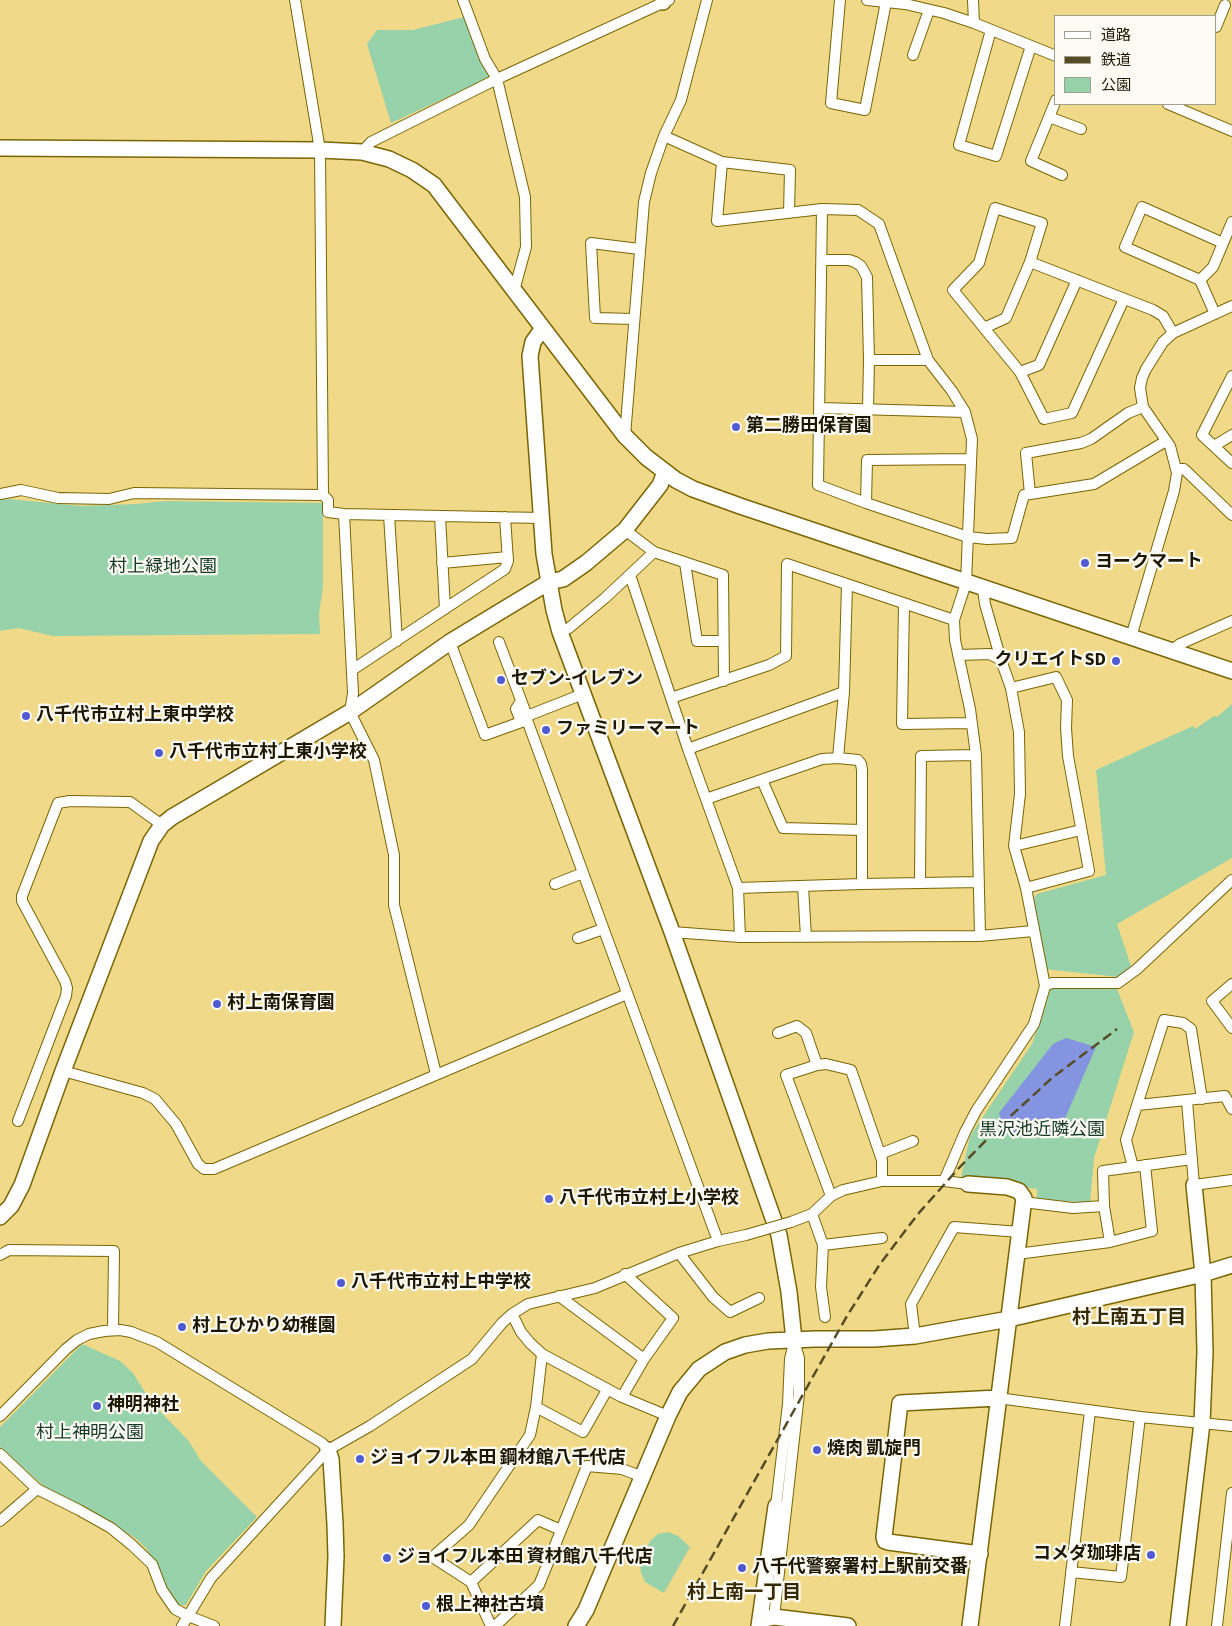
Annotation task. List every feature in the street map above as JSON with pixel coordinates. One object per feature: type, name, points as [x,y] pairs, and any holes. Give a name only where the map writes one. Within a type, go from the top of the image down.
[{"type":"street","points":[[295,0],[320,150],[323,495]]},
{"type":"street","points":[[463,0],[485,59],[497,79],[525,197],[526,247],[514,291]]},
{"type":"street","points":[[625,436],[644,202],[664,136],[681,100],[707,0]]},
{"type":"street","points":[[840,0],[831,103],[865,110],[886,2]]},
{"type":"street","points":[[867,0],[929,10],[974,23],[1054,55]]},
{"type":"street","points":[[973,0],[974,23]]},
{"type":"street","points":[[362,152],[371,142],[497,79],[665,1]]},
{"type":"street","points":[[1217,26],[1225,6]]},
{"type":"street","points":[[913,55],[929,10]]},
{"type":"street","points":[[991,30],[960,145],[996,156],[1031,46]]},
{"type":"street","points":[[1054,105],[1031,161],[1062,175]]},
{"type":"street","points":[[1183,107],[1231,127]]},
{"type":"street","points":[[1049,117],[1081,129]]},
{"type":"street","points":[[664,136],[722,162],[790,170],[789,213]]},
{"type":"street","points":[[0,148],[320,150],[362,152],[389,159],[412,170],[434,185],[625,436],[646,457],[676,480],[693,489],[740,506],[1232,672]]},
{"type":"street","points":[[722,162],[718,221],[822,209],[858,210],[879,224],[928,360],[952,391],[965,412],[972,439],[966,583],[954,620],[958,655],[964,677],[976,756],[980,936]]},
{"type":"street","points":[[1215,314],[1200,280],[1125,247],[1142,207],[1223,244]]},
{"type":"street","points":[[984,328],[1006,318],[1030,262],[1042,223],[996,208],[979,263],[953,290],[984,328],[1020,372],[1044,419],[1072,414],[1124,298]]},
{"type":"street","points":[[822,209],[818,485],[968,537],[987,539],[1012,538],[1024,495],[1094,484],[1166,442]]},
{"type":"street","points":[[1200,280],[1212,267],[1232,222]]},
{"type":"street","points":[[634,318],[595,318],[591,244],[639,249]]},
{"type":"street","points":[[822,260],[849,260],[855,262],[861,266],[867,277],[868,409]]},
{"type":"street","points":[[1030,262],[1124,298],[1163,316],[1173,333]]},
{"type":"street","points":[[1020,372],[1039,365],[1077,280]]},
{"type":"street","points":[[1131,637],[1174,491],[1177,473],[1170,446],[1143,407],[1140,388],[1146,368],[1163,342],[1173,333],[1232,306]]},
{"type":"street","points":[[543,328],[533,342],[530,356],[540,518],[549,582],[560,632],[672,932],[779,1234],[789,1292],[794,1340],[799,1358],[799,1394],[765,1620]]},
{"type":"street","points":[[869,360],[928,360]]},
{"type":"street","points":[[1232,376],[1202,435],[1232,463]]},
{"type":"street","points":[[1030,494],[1026,452],[1081,443],[1091,439],[1128,413],[1143,407]]},
{"type":"street","points":[[820,408],[965,412]]},
{"type":"street","points":[[1214,446],[1232,435]]},
{"type":"street","points":[[866,503],[867,460],[971,459]]},
{"type":"street","points":[[1176,469],[1184,469],[1232,515]]},
{"type":"street","points":[[0,1217],[11,1206],[22,1185],[63,1071],[152,842],[162,825],[172,817],[350,712],[450,642],[549,582],[563,579],[586,563],[625,530],[660,485],[666,472]]},
{"type":"street","points":[[549,582],[558,570],[607,534],[623,519],[652,479],[666,472]]},
{"type":"street","points":[[0,494],[21,490],[58,498],[109,499],[134,493],[323,495],[328,500],[328,512],[344,514],[540,518]]},
{"type":"street","points":[[344,514],[353,693],[350,712],[374,760],[394,855],[394,905],[436,1074]]},
{"type":"street","points":[[389,515],[397,641]]},
{"type":"street","points":[[440,516],[445,609]]},
{"type":"street","points":[[352,670],[505,569],[508,556],[505,517]]},
{"type":"street","points":[[625,530],[654,552],[723,575],[724,681]]},
{"type":"street","points":[[560,632],[570,628],[630,576],[654,552]]},
{"type":"street","points":[[442,563],[508,556]]},
{"type":"street","points":[[685,562],[697,640],[724,641]]},
{"type":"street","points":[[671,698],[769,665],[786,656],[788,564],[954,620]]},
{"type":"street","points":[[630,576],[688,749],[738,888],[740,937]]},
{"type":"street","points":[[838,758],[844,692],[847,584]]},
{"type":"street","points":[[944,1181],[976,1111],[1034,1024],[1045,986],[1026,888],[1014,846],[1020,794],[1019,732],[1011,688],[985,604],[983,589]]},
{"type":"street","points":[[904,604],[902,724],[972,723]]},
{"type":"street","points":[[1171,651],[1180,644],[1232,622]]},
{"type":"street","points":[[450,642],[485,735],[527,720],[650,1060],[718,1241]]},
{"type":"street","points":[[499,642],[527,716],[583,694]]},
{"type":"street","points":[[958,655],[990,654],[1001,660]]},
{"type":"street","points":[[1011,688],[1056,677],[1064,692],[1067,700],[1068,756],[1089,871],[1026,888]]},
{"type":"street","points":[[688,749],[844,692]]},
{"type":"street","points":[[521,701],[516,709],[521,722]]},
{"type":"street","points":[[920,883],[921,756],[976,756]]},
{"type":"street","points":[[706,799],[814,761],[838,758],[858,760],[861,764],[862,884]]},
{"type":"street","points":[[762,780],[783,828],[862,830]]},
{"type":"street","points":[[18,1121],[66,996],[67,988],[65,981],[22,901],[22,896],[58,803],[70,801],[130,802],[162,825]]},
{"type":"street","points":[[1014,846],[1081,830]]},
{"type":"street","points":[[555,884],[583,873]]},
{"type":"street","points":[[1045,986],[1052,983],[1118,983],[1137,969],[1232,880]]},
{"type":"street","points":[[738,888],[979,882]]},
{"type":"street","points":[[803,886],[806,937]]},
{"type":"street","points":[[578,938],[603,929]]},
{"type":"street","points":[[672,932],[740,937],[806,937],[980,936],[1033,931]]},
{"type":"street","points":[[1232,984],[1212,1001],[1232,1028]]},
{"type":"street","points":[[63,1071],[143,1093],[155,1099],[176,1124],[198,1164],[204,1169],[214,1169],[627,994]]},
{"type":"street","points":[[1133,1167],[1126,1140],[1164,1020],[1183,1023],[1191,1029],[1202,1099]]},
{"type":"street","points":[[778,1033],[797,1026],[806,1033],[817,1065]]},
{"type":"street","points":[[831,1196],[786,1075],[817,1065],[826,1064],[851,1070],[882,1160],[882,1181]]},
{"type":"street","points":[[1138,1105],[1225,1096],[1232,1109]]},
{"type":"street","points":[[1178,1626],[1202,1423],[1205,1352],[1202,1274],[1187,1101]]},
{"type":"street","points":[[880,1154],[913,1141]]},
{"type":"street","points":[[1110,1242],[1104,1206],[1103,1171],[1192,1159]]},
{"type":"street","points":[[1017,1254],[1110,1242],[1152,1231],[1145,1165]]},
{"type":"street","points":[[1194,1185],[1232,1180]]},
{"type":"street","points":[[182,1626],[211,1578],[328,1450],[370,1426],[472,1359],[502,1323],[528,1304],[595,1288],[679,1253],[791,1222],[812,1214],[831,1196],[842,1190],[882,1181],[944,1181],[1007,1188],[1019,1191],[1024,1198],[970,1626]]},
{"type":"street","points":[[1023,1202],[1073,1208],[1104,1206]]},
{"type":"street","points":[[812,1214],[823,1245],[821,1288],[825,1317]]},
{"type":"street","points":[[915,1336],[911,1304],[954,1226],[1020,1232]]},
{"type":"street","points":[[823,1245],[882,1238]]},
{"type":"street","points":[[0,1255],[9,1250],[114,1251],[113,1330]]},
{"type":"street","points":[[679,1253],[713,1296],[730,1312],[759,1298]]},
{"type":"street","points":[[576,1626],[586,1610],[668,1416],[680,1392],[699,1370],[725,1352],[745,1345],[768,1341],[874,1340],[915,1336],[1009,1318],[1202,1274],[1232,1265]]},
{"type":"street","points":[[622,1397],[644,1359],[673,1318],[625,1274]]},
{"type":"street","points":[[559,1296],[644,1359]]},
{"type":"street","points":[[512,1314],[521,1332],[542,1354],[622,1397],[668,1416]]},
{"type":"street","points":[[0,1416],[77,1340],[88,1334],[113,1330],[131,1332],[156,1342],[322,1443],[328,1450],[331,1459],[336,1524],[333,1626]]},
{"type":"street","points":[[765,1620],[788,1404],[790,1359],[794,1340]]},
{"type":"street","points":[[491,1626],[471,1582],[434,1558],[436,1554],[469,1525],[530,1435],[536,1407],[542,1354]]},
{"type":"street","points":[[536,1407],[583,1432],[608,1390]]},
{"type":"street","points":[[980,1554],[885,1541],[900,1403],[998,1398],[1140,1417],[1232,1426]]},
{"type":"street","points":[[1065,1626],[1090,1411]]},
{"type":"street","points":[[1071,1572],[1120,1577],[1140,1417]]},
{"type":"street","points":[[0,1454],[37,1489],[102,1524],[132,1545],[152,1564],[162,1590],[175,1609],[214,1626]]},
{"type":"street","points":[[495,1626],[539,1585],[587,1466],[622,1469],[643,1477]]},
{"type":"street","points":[[0,1521],[37,1489]]},
{"type":"street","points":[[1217,1626],[1228,1567],[1232,1493]]},
{"type":"street","points":[[471,1582],[538,1520],[561,1530]]},
{"type":"street","points":[[765,1620],[848,1626]]},
{"type":"green space","points":[[464,17],[491,77],[391,123],[367,44],[377,30],[413,30]]},
{"type":"green space","name":"村上緑地公園","points":[[9,499],[81,506],[165,501],[323,503],[323,587],[319,614],[320,634],[53,636],[18,628],[0,631],[0,500]]},
{"type":"green space","points":[[1232,704],[1232,858],[1117,924],[1132,969],[1119,977],[1044,969],[1032,901],[1037,894],[1106,875],[1096,770],[1193,726],[1195,729],[1214,716],[1217,717]]},
{"type":"green space","name":"黒沢池近隣公園","points":[[1051,988],[1117,989],[1134,1032],[1094,1158],[1090,1203],[1037,1199],[1037,1189],[961,1178],[970,1136],[1032,1044]]},
{"type":"green space","name":"村上神明公園","points":[[82,1344],[120,1361],[133,1373],[151,1402],[188,1440],[201,1461],[257,1517],[206,1571],[186,1605],[176,1605],[156,1564],[146,1548],[134,1537],[48,1490],[0,1447],[0,1427]]},
{"type":"green space","points":[[668,1532],[678,1536],[690,1547],[664,1593],[645,1582],[640,1565],[650,1541],[658,1534]]},
{"type":"water","points":[[1066,1038],[1096,1047],[1066,1116],[1054,1132],[1005,1134],[999,1113],[1053,1044]]},
{"type":"railway","points":[[673,1626],[847,1316],[880,1264],[918,1214],[1002,1124],[1052,1078],[1117,1029]]},
{"type":"place","name":"第二勝田保育園","points":[[736,427]]},
{"type":"place","name":"ヨークマート","points":[[1085,563]]},
{"type":"place","name":"クリエイトSD","points":[[1116,661]]},
{"type":"place","name":"セブン-イレブン","points":[[501,680]]},
{"type":"place","name":"八千代市立村上東中学校","points":[[26,716]]},
{"type":"place","name":"ファミリーマート","points":[[546,730]]},
{"type":"place","name":"八千代市立村上東小学校","points":[[159,753]]},
{"type":"place","name":"村上南保育園","points":[[217,1004]]},
{"type":"place","name":"八千代市立村上小学校","points":[[549,1199]]},
{"type":"place","name":"八千代市立村上中学校","points":[[341,1283]]},
{"type":"place","name":"村上ひかり幼稚園","points":[[182,1327]]},
{"type":"place","name":"神明神社","points":[[97,1406]]},
{"type":"place","name":"焼肉 凱旋門","points":[[817,1450]]},
{"type":"place","name":"ジョイフル本田 鋼材館八千代店","points":[[360,1459]]},
{"type":"place","name":"コメダ珈琲店","points":[[1151,1555]]},
{"type":"place","name":"ジョイフル本田 資材館八千代店","points":[[387,1558]]},
{"type":"place","name":"八千代警察署村上駅前交番","points":[[742,1568]]},
{"type":"place","name":"根上神社古墳","points":[[426,1606]]},
{"type":"district","name":"村上南五丁目","points":[[1129,1319]]},
{"type":"district","name":"村上南一丁目","points":[[744,1594]]}]
